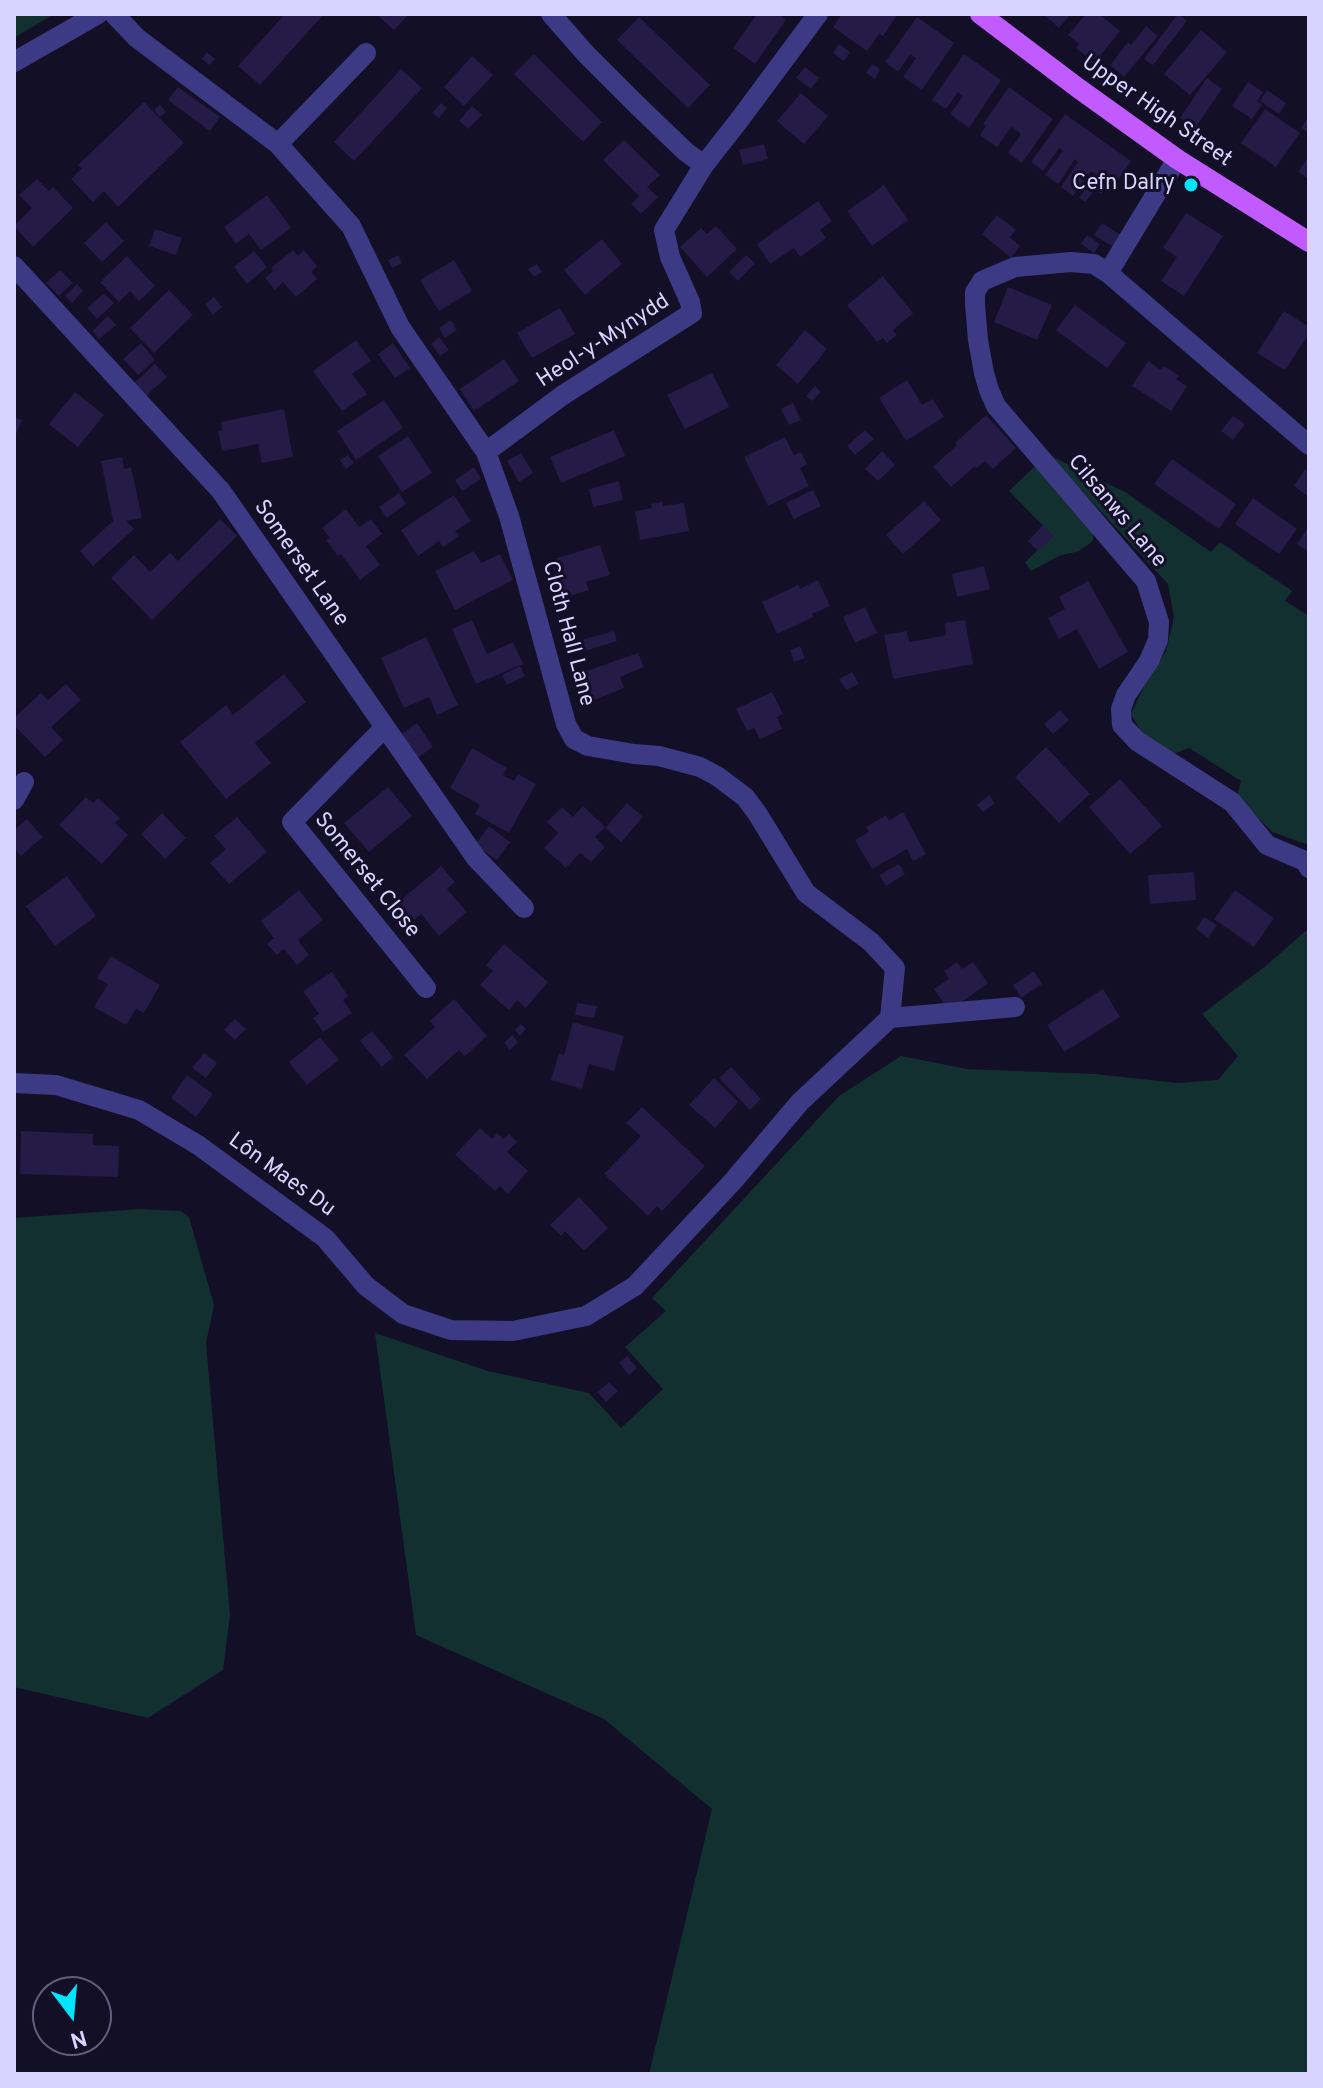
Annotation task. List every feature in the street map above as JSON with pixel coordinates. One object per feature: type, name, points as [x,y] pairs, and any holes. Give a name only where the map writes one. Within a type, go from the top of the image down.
[{"type":"main road","name":"Upper High Street","points":[[980,14],[1177,159],[1309,242]]},
{"type":"street","points":[[14,62],[98,14]]},
{"type":"street","name":"Cloth Hall Lane","points":[[114,14],[137,38],[278,144],[351,226],[400,327],[486,452],[516,540],[566,724],[574,739],[588,746],[659,756],[700,767],[745,797],[806,893],[871,942],[895,968],[890,1018]]},
{"type":"street","points":[[551,14],[585,53],[686,152],[704,165]]},
{"type":"street","name":"Heol-y-Mynydd","points":[[486,452],[563,395],[692,313],[670,257],[664,230],[704,165],[818,14]]},
{"type":"street","points":[[278,144],[366,53]]},
{"type":"street","points":[[1108,273],[1177,159]]},
{"type":"street","name":"Cilsanws Lane","points":[[1309,445],[1094,264],[1071,262],[1015,267],[982,281],[975,292],[978,340],[989,390],[996,406],[1146,581],[1159,622],[1158,640],[1149,661],[1126,695],[1121,709],[1122,725],[1137,741],[1232,802],[1267,845],[1305,861],[1309,868]]},
{"type":"street","name":"Somerset Lane","points":[[14,266],[221,491],[476,858],[524,908]]},
{"type":"street","name":"Somerset Close","points":[[385,727],[292,822],[426,988]]},
{"type":"street","points":[[14,800],[24,782]]},
{"type":"street","points":[[890,1018],[1015,1007]]},
{"type":"street","name":"Lôn Maes Du","points":[[14,1083],[56,1085],[139,1110],[198,1145],[325,1238],[366,1286],[403,1314],[451,1330],[513,1331],[586,1316],[635,1286],[734,1180],[800,1102],[890,1018]]},
{"type":"green space","points":[[14,14],[54,14],[14,38]]},
{"type":"green space","points":[[1049,455],[1125,492],[1211,552],[1220,542],[1292,591],[1285,601],[1309,616],[1309,845],[1272,832],[1237,796],[1241,781],[1189,748],[1171,755],[1146,740],[1131,714],[1166,651],[1174,617],[1168,584]]},
{"type":"green space","points":[[1035,466],[1093,530],[1093,541],[1079,551],[1059,556],[1031,571],[1025,562],[1053,536],[1009,491]]},
{"type":"green space","points":[[1309,928],[1309,2074],[649,2074],[712,1809],[604,1719],[416,1635],[375,1333],[488,1371],[589,1393],[621,1428],[663,1389],[625,1347],[666,1311],[652,1298],[839,1096],[901,1056],[967,1069],[1095,1074],[1178,1083],[1218,1080],[1238,1056],[1202,1014]]},
{"type":"green space","points":[[140,1209],[181,1211],[189,1217],[214,1305],[206,1343],[230,1615],[223,1670],[148,1718],[14,1687],[14,1218]]},
{"type":"building","points":[[285,14],[324,14],[260,85],[238,66]]},
{"type":"building","points":[[376,14],[409,14],[394,30]]},
{"type":"building","points":[[757,14],[778,14],[786,20],[755,64],[733,48]]},
{"type":"building","points":[[842,14],[898,14],[883,36],[879,34],[867,51],[833,27]]},
{"type":"building","points":[[1043,14],[1071,14],[1059,28]]},
{"type":"building","points":[[1086,14],[1099,14],[1120,31],[1097,60],[1076,48],[1079,44],[1068,35]]},
{"type":"building","points":[[1178,14],[1187,21],[1153,65],[1144,59]]},
{"type":"building","points":[[639,17],[710,85],[688,108],[617,40]]},
{"type":"building","points":[[917,17],[954,43],[922,90],[903,77],[916,58],[910,54],[898,72],[885,62]]},
{"type":"building","points":[[1146,26],[1158,36],[1124,77],[1110,65]]},
{"type":"building","points":[[1201,30],[1227,52],[1190,95],[1164,74]]},
{"type":"building","points":[[839,44],[850,52],[844,61],[833,53]]},
{"type":"building","points":[[207,52],[215,59],[209,65],[202,59]]},
{"type":"building","points":[[534,54],[602,122],[583,142],[514,74]]},
{"type":"building","points":[[964,54],[1001,80],[969,128],[950,114],[963,96],[958,92],[946,109],[932,100]]},
{"type":"building","points":[[472,56],[493,75],[464,106],[444,87]]},
{"type":"building","points":[[872,64],[880,69],[875,79],[866,73]]},
{"type":"building","points":[[805,67],[819,78],[811,89],[796,78]]},
{"type":"building","points":[[401,69],[422,88],[354,161],[334,142]]},
{"type":"building","points":[[1207,78],[1222,89],[1195,128],[1180,118]]},
{"type":"building","points":[[1248,82],[1263,92],[1257,101],[1262,105],[1252,119],[1232,106]]},
{"type":"building","points":[[178,87],[220,117],[210,131],[168,100]]},
{"type":"building","points":[[1009,87],[1053,119],[1022,163],[1008,153],[1021,134],[1011,127],[997,147],[980,135],[986,126],[983,124]]},
{"type":"building","points":[[1267,90],[1286,103],[1279,114],[1260,101]]},
{"type":"building","points":[[801,93],[828,116],[804,144],[777,121]]},
{"type":"building","points":[[144,102],[184,143],[118,207],[104,191],[93,202],[71,179],[82,168],[78,165]]},
{"type":"building","points":[[441,103],[447,108],[439,118],[432,113]]},
{"type":"building","points":[[160,105],[166,112],[160,117],[154,110]]},
{"type":"building","points":[[472,106],[482,115],[468,129],[459,121]]},
{"type":"building","points":[[1265,109],[1300,133],[1276,167],[1241,143]]},
{"type":"building","points":[[1065,114],[1131,161],[1113,187],[1109,183],[1101,194],[1095,190],[1085,202],[1079,198],[1096,174],[1091,171],[1073,196],[1061,187],[1078,162],[1075,159],[1058,184],[1045,175],[1063,151],[1059,148],[1043,171],[1031,162]]},
{"type":"building","points":[[1309,116],[1309,133],[1301,128]]},
{"type":"building","points":[[624,140],[660,175],[647,187],[658,197],[641,214],[631,204],[639,196],[603,160]]},
{"type":"building","points":[[764,144],[768,159],[743,165],[739,150]]},
{"type":"building","points":[[1309,156],[1309,179],[1298,172]]},
{"type":"building","points":[[37,179],[49,191],[53,187],[73,208],[33,247],[14,226],[32,208],[19,195]]},
{"type":"building","points":[[884,185],[908,220],[872,246],[847,211]]},
{"type":"building","points":[[267,195],[291,228],[261,250],[249,234],[236,244],[224,227]]},
{"type":"building","points":[[818,201],[832,221],[820,230],[826,238],[800,257],[794,248],[770,264],[757,244]]},
{"type":"building","points":[[1186,213],[1223,236],[1184,296],[1161,281],[1177,257],[1163,248]]},
{"type":"building","points":[[997,215],[1016,230],[1010,237],[1020,246],[1011,258],[982,234]]},
{"type":"building","points":[[106,222],[124,241],[102,262],[84,243]]},
{"type":"building","points":[[1102,223],[1121,235],[1113,247],[1094,235]]},
{"type":"building","points":[[716,226],[737,249],[707,277],[680,247],[701,228],[707,234]]},
{"type":"building","points":[[155,229],[182,238],[176,255],[149,246]]},
{"type":"building","points":[[1087,235],[1100,244],[1094,253],[1081,244]]},
{"type":"building","points":[[602,239],[622,264],[585,295],[564,270]]},
{"type":"building","points":[[293,250],[298,256],[304,250],[317,266],[311,272],[317,279],[296,297],[283,282],[275,290],[265,278],[273,271],[271,268]]},
{"type":"building","points":[[254,251],[267,267],[247,284],[234,267]]},
{"type":"building","points":[[398,255],[402,263],[392,268],[388,260]]},
{"type":"building","points":[[746,255],[755,263],[738,281],[729,272]]},
{"type":"building","points":[[127,256],[155,286],[139,301],[130,291],[119,302],[100,282]]},
{"type":"building","points":[[454,260],[472,291],[439,311],[420,280]]},
{"type":"building","points":[[537,264],[542,272],[534,277],[528,269]]},
{"type":"building","points":[[60,270],[73,283],[59,296],[46,283]]},
{"type":"building","points":[[883,276],[913,313],[893,330],[897,335],[887,343],[883,338],[877,342],[847,305]]},
{"type":"building","points":[[77,284],[83,291],[72,303],[65,296]]},
{"type":"building","points":[[1008,287],[1052,305],[1037,340],[994,322]]},
{"type":"building","points":[[169,290],[193,315],[154,353],[130,328]]},
{"type":"building","points":[[104,293],[114,303],[97,319],[87,308]]},
{"type":"building","points":[[214,297],[222,307],[213,315],[205,304]]},
{"type":"building","points":[[1075,305],[1126,343],[1107,368],[1056,330]]},
{"type":"building","points":[[560,308],[575,334],[532,358],[517,333]]},
{"type":"building","points":[[1284,311],[1309,327],[1309,334],[1285,370],[1257,353]]},
{"type":"building","points":[[108,316],[116,325],[99,339],[92,331]]},
{"type":"building","points":[[451,320],[457,330],[445,338],[439,328]]},
{"type":"building","points":[[805,330],[827,349],[798,384],[776,365]]},
{"type":"building","points":[[439,337],[449,350],[440,356],[431,344]]},
{"type":"building","points":[[356,340],[371,361],[352,374],[367,394],[342,411],[313,371]]},
{"type":"building","points":[[141,343],[155,360],[138,375],[123,359]]},
{"type":"building","points":[[393,343],[410,368],[395,378],[378,354]]},
{"type":"building","points":[[504,359],[519,381],[474,411],[460,389]]},
{"type":"building","points":[[1148,361],[1161,370],[1164,366],[1187,386],[1171,411],[1132,386]]},
{"type":"building","points":[[155,364],[167,377],[146,396],[134,383]]},
{"type":"building","points":[[712,373],[729,407],[685,429],[667,395]]},
{"type":"building","points":[[907,380],[922,405],[933,399],[944,417],[906,441],[879,398]]},
{"type":"building","points":[[815,386],[821,392],[812,401],[806,396]]},
{"type":"building","points":[[75,392],[104,415],[78,447],[49,424]]},
{"type":"building","points":[[384,400],[403,428],[356,460],[337,431]]},
{"type":"building","points":[[793,403],[801,420],[789,425],[781,409]]},
{"type":"building","points":[[284,409],[293,457],[262,463],[258,444],[222,451],[218,431],[222,430],[221,422]]},
{"type":"building","points":[[986,415],[1016,448],[993,469],[985,461],[951,487],[933,467]]},
{"type":"building","points":[[1233,416],[1245,424],[1233,440],[1221,431]]},
{"type":"building","points":[[14,417],[22,420],[14,439]]},
{"type":"building","points":[[614,430],[625,456],[561,483],[550,457]]},
{"type":"building","points":[[865,430],[874,439],[855,455],[847,446]]},
{"type":"building","points":[[408,436],[432,473],[402,492],[378,456]]},
{"type":"building","points":[[785,437],[794,455],[801,452],[807,464],[800,468],[809,486],[768,506],[744,457]]},
{"type":"building","points":[[882,451],[895,465],[878,481],[865,469]]},
{"type":"building","points":[[521,453],[533,473],[519,482],[507,461]]},
{"type":"building","points":[[348,455],[354,463],[346,469],[340,460]]},
{"type":"building","points":[[122,457],[124,469],[131,467],[142,518],[126,521],[134,529],[93,566],[80,551],[113,521],[101,461]]},
{"type":"building","points":[[1172,459],[1236,504],[1219,529],[1154,484]]},
{"type":"building","points":[[474,467],[481,479],[462,491],[455,480]]},
{"type":"building","points":[[1305,469],[1309,472],[1309,497],[1294,486]]},
{"type":"building","points":[[619,481],[623,500],[593,507],[589,489]]},
{"type":"building","points":[[813,490],[821,506],[794,519],[786,503]]},
{"type":"building","points":[[399,493],[406,504],[387,518],[379,507]]},
{"type":"building","points":[[454,495],[471,521],[455,531],[459,536],[443,547],[439,541],[418,556],[401,530]]},
{"type":"building","points":[[1253,498],[1297,529],[1279,554],[1235,524]]},
{"type":"building","points":[[924,501],[941,520],[903,554],[886,535]]},
{"type":"building","points":[[663,502],[663,506],[684,503],[689,531],[640,540],[635,511]]},
{"type":"building","points":[[346,509],[359,527],[371,519],[382,534],[366,546],[380,565],[360,580],[326,540],[330,538],[322,528]]},
{"type":"building","points":[[220,519],[237,536],[152,620],[111,578],[134,555],[150,572],[170,553],[178,561]]},
{"type":"building","points":[[1043,525],[1054,536],[1038,551],[1028,541]]},
{"type":"building","points":[[1309,526],[1309,552],[1297,544]]},
{"type":"building","points":[[600,545],[610,575],[586,582],[589,590],[563,598],[551,560]]},
{"type":"building","points":[[474,551],[481,563],[500,554],[513,580],[455,610],[435,571]]},
{"type":"building","points":[[984,566],[990,589],[957,597],[952,574]]},
{"type":"building","points":[[818,580],[830,606],[777,634],[762,602],[798,585],[800,589]]},
{"type":"building","points":[[1088,581],[1128,652],[1099,669],[1077,629],[1059,639],[1048,618],[1065,609],[1059,597]]},
{"type":"building","points":[[865,607],[877,633],[855,643],[843,617]]},
{"type":"building","points":[[472,620],[487,654],[513,642],[523,664],[476,684],[452,629]]},
{"type":"building","points":[[965,620],[973,664],[893,679],[884,635],[907,631],[909,642],[927,639],[946,635],[945,623]]},
{"type":"building","points":[[614,631],[617,641],[581,652],[578,641]]},
{"type":"building","points":[[426,637],[458,705],[437,715],[429,697],[404,708],[381,658]]},
{"type":"building","points":[[800,646],[805,658],[794,662],[790,650]]},
{"type":"building","points":[[638,653],[644,667],[620,677],[624,688],[592,701],[581,673]]},
{"type":"building","points":[[520,666],[525,676],[507,685],[502,675]]},
{"type":"building","points":[[852,672],[859,684],[846,690],[839,679]]},
{"type":"building","points":[[284,674],[306,702],[255,743],[271,763],[226,799],[180,742],[226,705],[233,715]]},
{"type":"building","points":[[66,684],[81,700],[51,727],[63,740],[45,757],[14,725],[14,718],[41,693],[48,700]]},
{"type":"building","points":[[772,692],[783,714],[777,717],[782,729],[760,739],[754,728],[747,731],[736,709]]},
{"type":"building","points":[[1060,710],[1069,720],[1053,734],[1044,724]]},
{"type":"building","points":[[417,723],[433,747],[417,758],[401,734]]},
{"type":"building","points":[[1046,747],[1090,794],[1059,823],[1015,777]]},
{"type":"building","points":[[472,748],[507,768],[503,775],[514,781],[518,774],[536,784],[509,833],[475,814],[480,805],[450,788]]},
{"type":"building","points":[[1120,779],[1162,826],[1130,854],[1089,807]]},
{"type":"building","points":[[388,787],[412,816],[369,852],[344,823]]},
{"type":"building","points":[[989,795],[995,803],[983,812],[977,805]]},
{"type":"building","points":[[86,797],[93,803],[98,798],[120,818],[115,823],[128,835],[102,864],[59,825]]},
{"type":"building","points":[[627,803],[643,817],[621,842],[605,828]]},
{"type":"building","points":[[583,806],[605,827],[595,837],[605,847],[591,862],[580,853],[566,868],[544,848],[558,833],[547,822],[562,807],[573,817]]},
{"type":"building","points":[[903,812],[926,854],[913,861],[907,849],[872,869],[855,840],[869,832],[866,827],[886,815],[889,821]]},
{"type":"building","points":[[162,813],[186,838],[165,859],[141,834]]},
{"type":"building","points":[[237,817],[267,852],[229,884],[210,863],[226,849],[214,836]]},
{"type":"building","points":[[27,819],[43,837],[21,856],[14,848],[14,830]]},
{"type":"building","points":[[489,826],[510,842],[497,860],[475,845]]},
{"type":"building","points":[[899,864],[905,874],[886,886],[879,875]]},
{"type":"building","points":[[441,866],[455,882],[447,889],[467,912],[439,936],[421,914],[414,920],[399,902]]},
{"type":"building","points":[[1194,872],[1196,900],[1150,904],[1148,875]]},
{"type":"building","points":[[67,876],[96,916],[55,946],[26,906]]},
{"type":"building","points":[[299,890],[323,920],[298,940],[309,955],[297,965],[284,949],[277,955],[267,944],[274,938],[261,921]]},
{"type":"building","points":[[1235,890],[1274,918],[1254,947],[1214,919]]},
{"type":"building","points":[[1204,917],[1217,925],[1208,938],[1196,929]]},
{"type":"building","points":[[504,944],[548,982],[526,1008],[517,1000],[509,1010],[480,985],[493,971],[486,965]]},
{"type":"building","points":[[111,956],[160,985],[144,1013],[136,1009],[126,1025],[94,1007],[108,984],[97,978]]},
{"type":"building","points":[[957,962],[962,969],[973,962],[988,983],[949,1011],[934,989],[949,979],[944,971]]},
{"type":"building","points":[[1034,971],[1042,984],[1021,998],[1013,985]]},
{"type":"building","points":[[332,972],[348,996],[343,1000],[352,1013],[323,1032],[313,1018],[319,1014],[303,991]]},
{"type":"building","points":[[1103,989],[1120,1017],[1064,1052],[1047,1025]]},
{"type":"building","points":[[454,999],[487,1036],[465,1056],[459,1050],[427,1079],[404,1055],[435,1027],[430,1021]]},
{"type":"building","points":[[577,1003],[597,1006],[594,1018],[575,1015]]},
{"type":"building","points":[[235,1019],[246,1029],[235,1040],[224,1030]]},
{"type":"building","points":[[573,1022],[624,1036],[614,1071],[589,1064],[582,1089],[551,1080],[559,1053],[564,1055]]},
{"type":"building","points":[[521,1024],[526,1029],[520,1036],[515,1030]]},
{"type":"building","points":[[372,1031],[393,1057],[382,1067],[360,1041]]},
{"type":"building","points":[[512,1035],[518,1042],[510,1050],[504,1043]]},
{"type":"building","points":[[320,1037],[339,1060],[307,1085],[289,1062]]},
{"type":"building","points":[[204,1053],[217,1063],[206,1078],[192,1068]]},
{"type":"building","points":[[731,1067],[761,1099],[750,1110],[719,1078]]},
{"type":"building","points":[[187,1075],[213,1094],[196,1117],[171,1098]]},
{"type":"building","points":[[714,1078],[738,1102],[715,1128],[689,1105]]},
{"type":"building","points":[[642,1107],[705,1166],[662,1211],[657,1206],[648,1216],[604,1174],[641,1136],[626,1123]]},
{"type":"building","points":[[480,1128],[492,1139],[497,1133],[504,1139],[509,1134],[517,1142],[507,1152],[528,1171],[508,1194],[500,1186],[495,1191],[455,1155]]},
{"type":"building","points":[[21,1131],[93,1134],[93,1145],[119,1146],[118,1177],[20,1174]]},
{"type":"building","points":[[579,1197],[608,1228],[584,1251],[565,1231],[561,1236],[550,1225]]},
{"type":"building","points":[[627,1356],[637,1368],[629,1375],[619,1363]]},
{"type":"building","points":[[609,1382],[618,1391],[606,1402],[597,1392]]},
{"type":"place","name":"Cefn Dalry","points":[[1191,185]]}]
